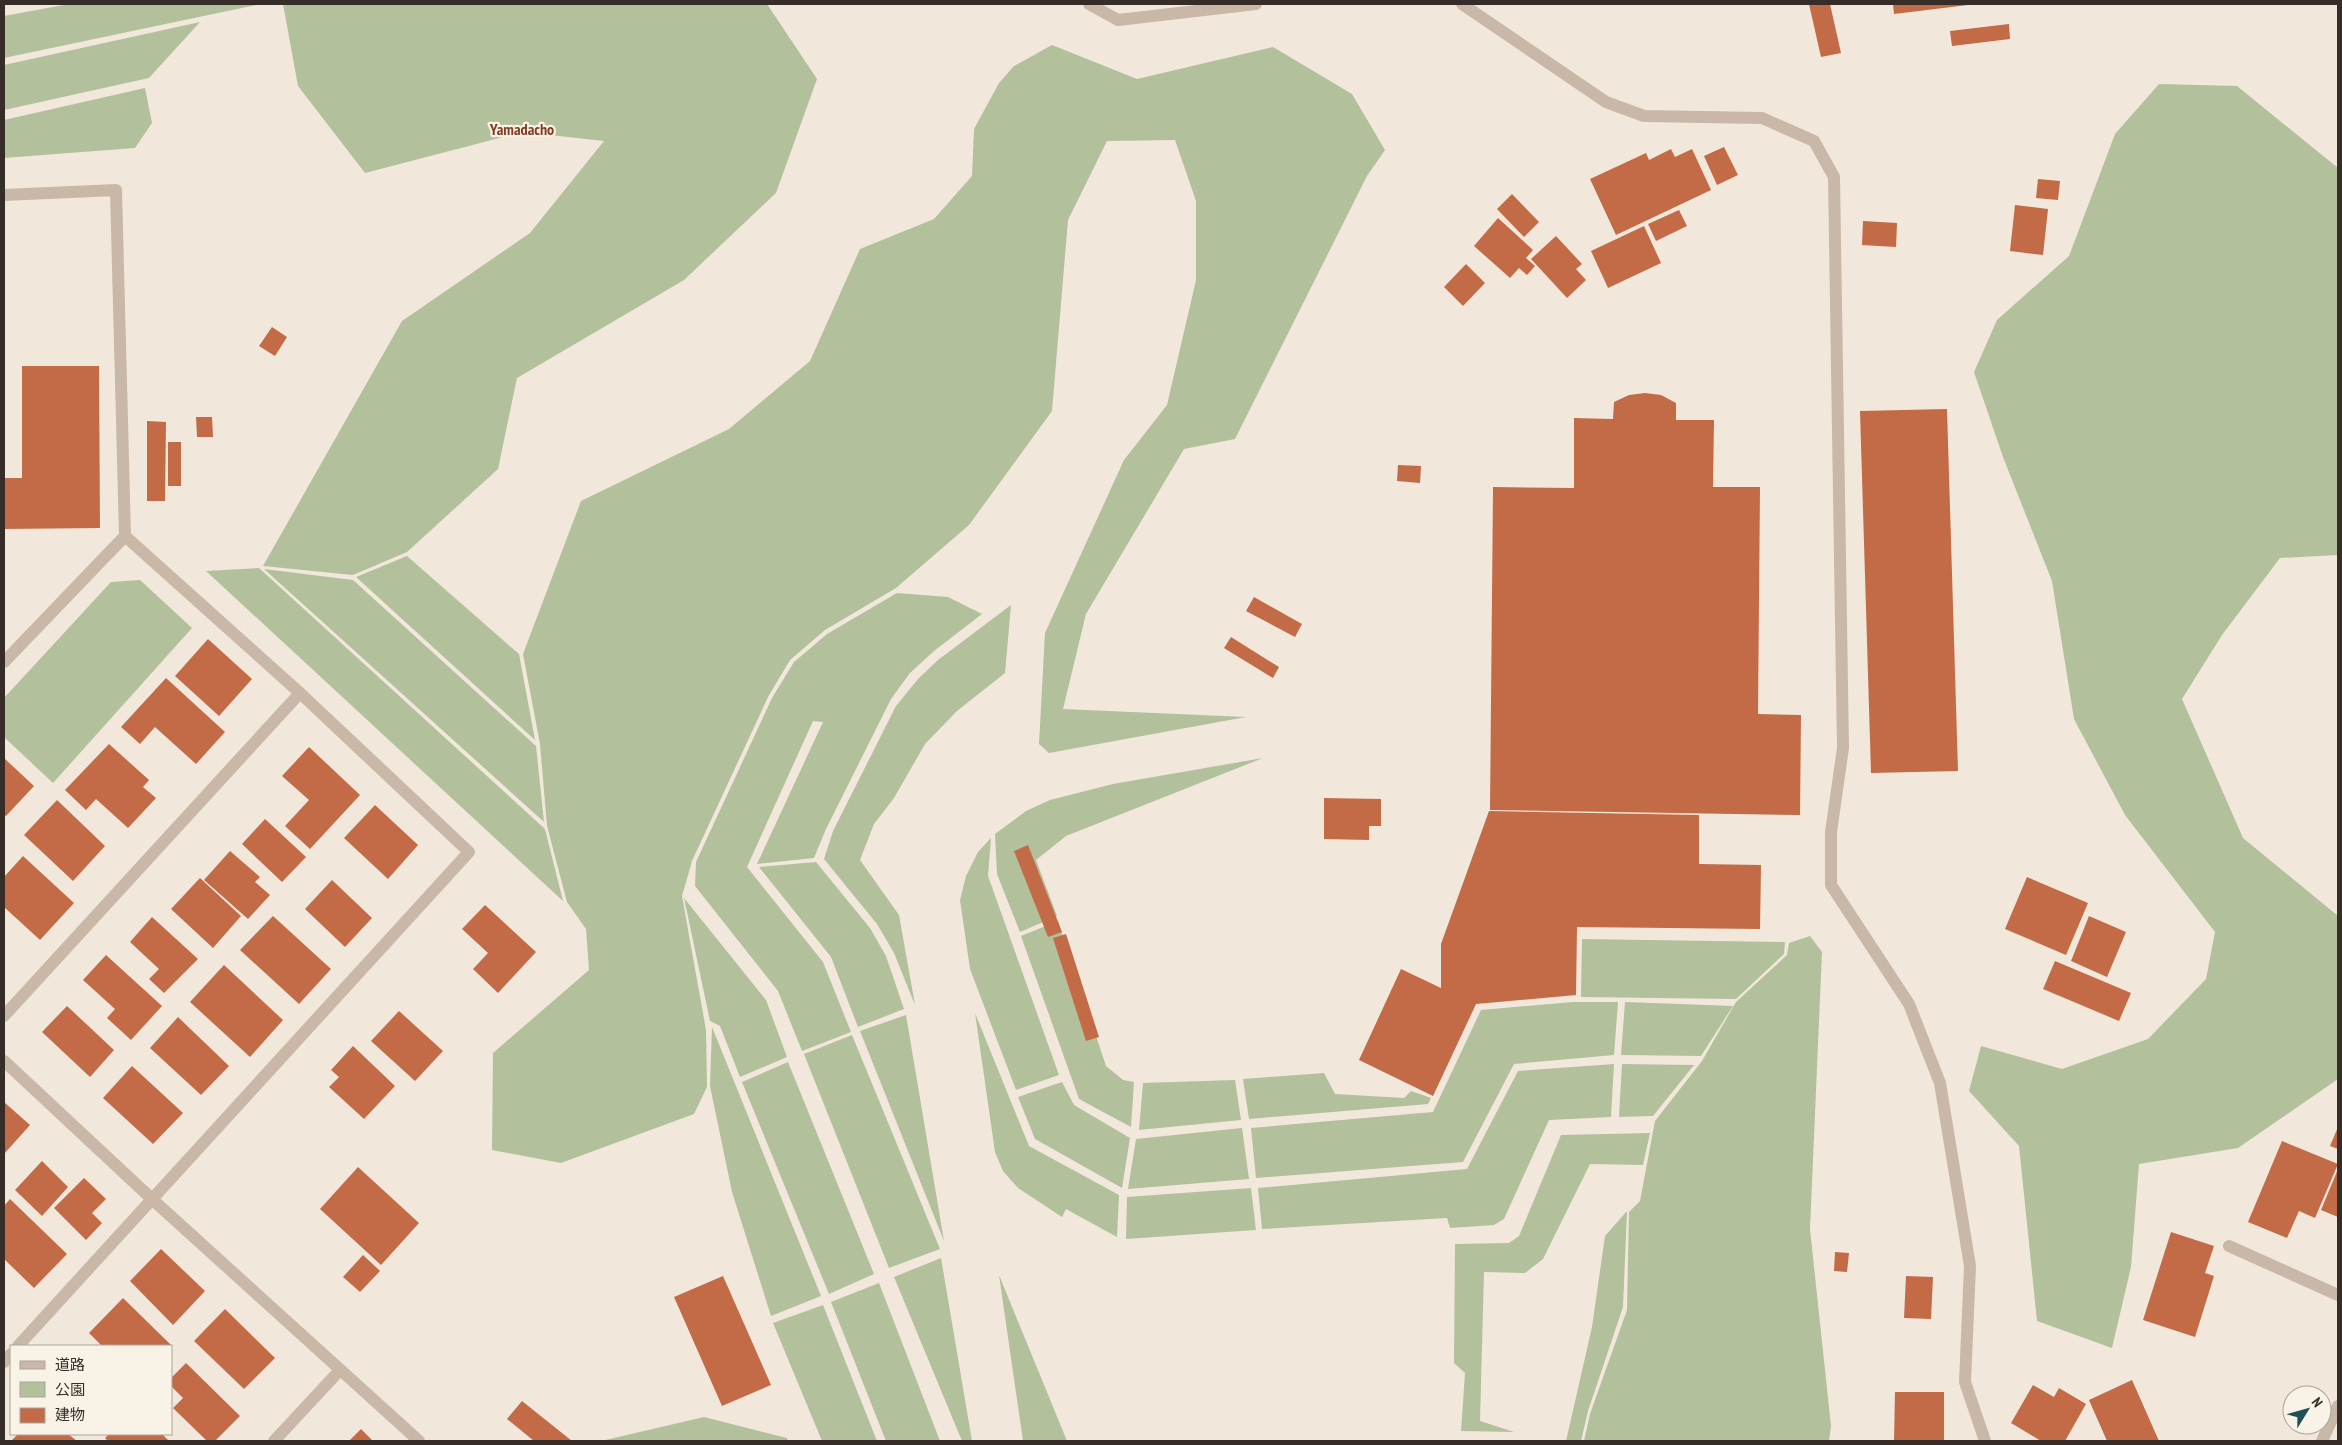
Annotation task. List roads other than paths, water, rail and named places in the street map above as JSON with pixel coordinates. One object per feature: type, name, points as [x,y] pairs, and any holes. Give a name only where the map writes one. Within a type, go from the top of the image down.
[{"type":"street","points":[[1089,4],[1118,20],[1256,4]]},
{"type":"street","points":[[1462,4],[1606,102],[1644,116],[1762,118],[1814,141],[1834,177],[1843,748],[1831,832],[1831,885],[1909,1004],[1940,1083],[1970,1266],[1966,1382],[1985,1441]]},
{"type":"street","points":[[4,194],[116,190],[125,536],[4,662]]},
{"type":"street","points":[[19,1345],[469,852],[300,693],[125,536]]},
{"type":"street","points":[[4,1016],[300,693]]},
{"type":"street","points":[[4,1060],[153,1200],[419,1441]]},
{"type":"street","points":[[2229,1246],[2338,1295]]},
{"type":"street","points":[[274,1441],[340,1370]]},
{"type":"street","points":[[2322,1441],[2338,1406]]},
{"type":"district","name":"Yamadacho","points":[[522,129]]}]
